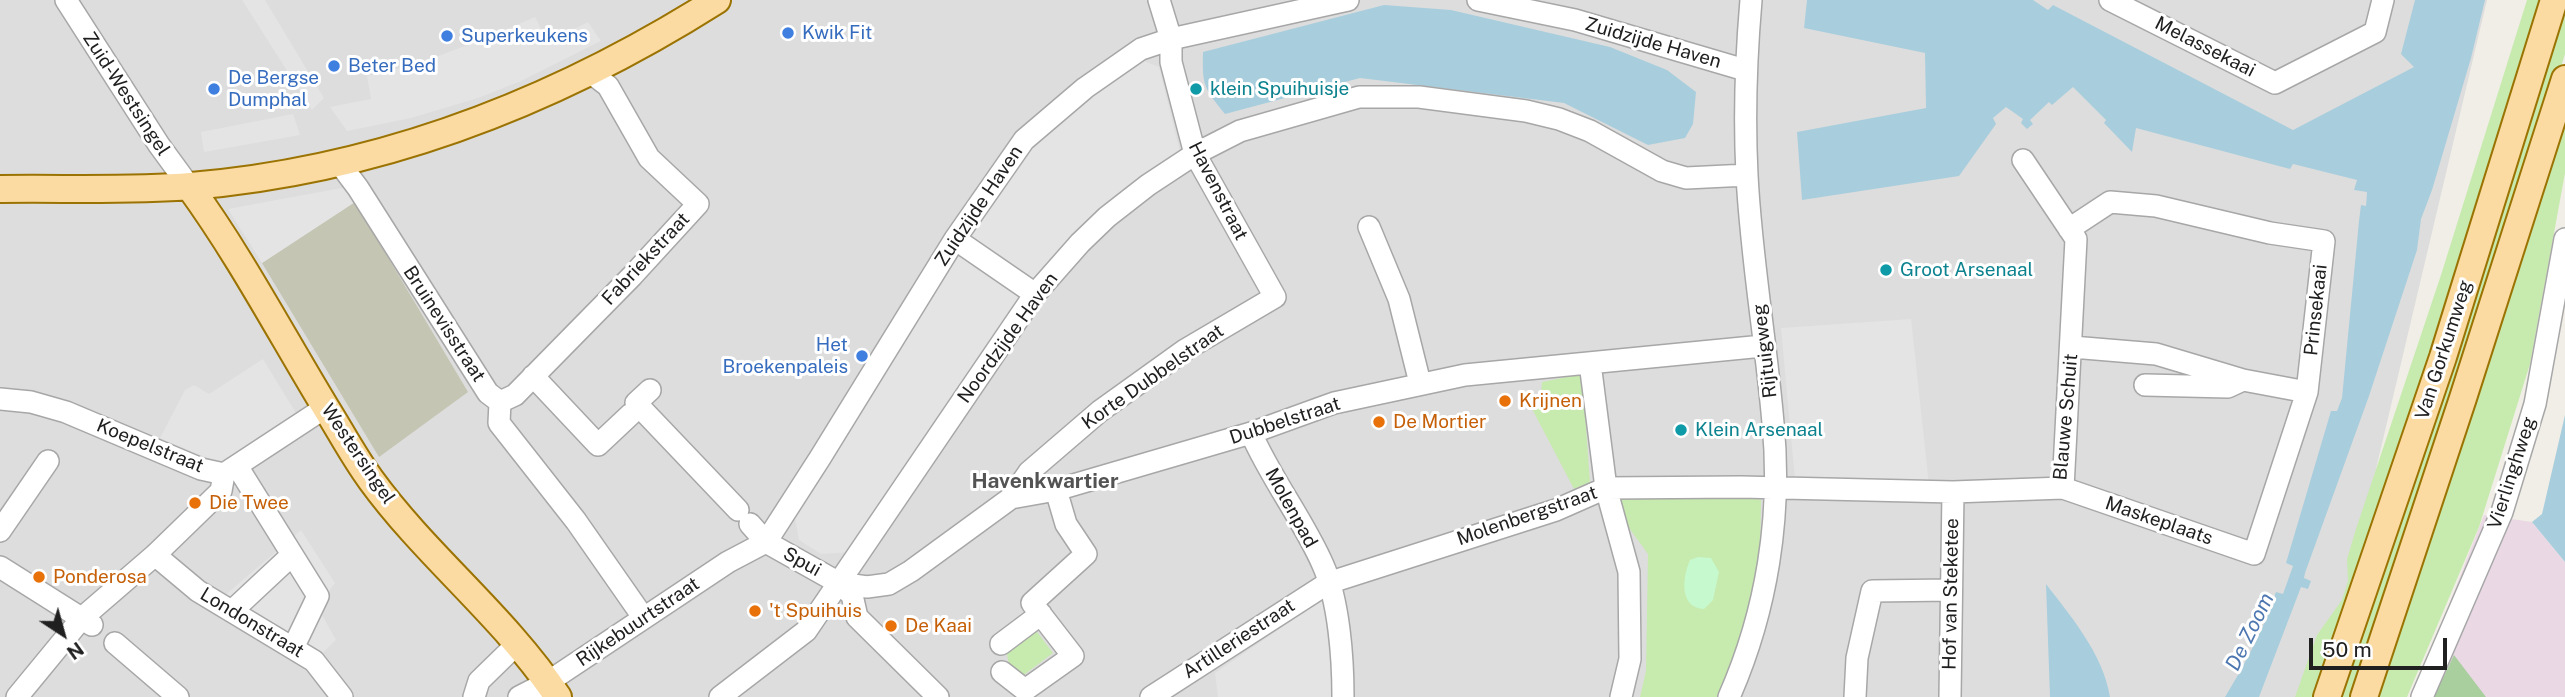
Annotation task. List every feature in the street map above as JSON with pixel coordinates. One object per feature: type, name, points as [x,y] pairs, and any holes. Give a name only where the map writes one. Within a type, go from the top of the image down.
[{"type":"main road","points":[[0,189],[189,186],[266,178],[340,164],[420,142],[504,112],[591,73],[717,0]]},
{"type":"main road","name":"Van Gorkumweg","points":[[2327,697],[2443,357],[2554,0]]},
{"type":"main road","name":"Van Gorkumweg","points":[[2364,697],[2565,79]]},
{"type":"main road","name":"Westersingel","points":[[189,186],[371,480],[518,643],[553,689]]},
{"type":"street","name":"Zuid-Westsingel","points":[[66,0],[159,145],[189,186]]},
{"type":"street","name":"Havenstraat","points":[[1159,0],[1171,39],[1171,62],[1195,154],[1275,297]]},
{"type":"street","name":"Zuidzijde Haven","points":[[766,542],[955,239],[1024,139],[1085,88],[1140,50],[1171,39],[1348,0]]},
{"type":"street","name":"Zuidzijde Haven","points":[[1478,0],[1575,20],[1745,70]]},
{"type":"street","name":"Rijtuigweg","points":[[1729,697],[1760,609],[1773,537],[1775,488],[1773,424],[1747,176],[1745,70],[1751,0]]},
{"type":"street","name":"Melassekaai","points":[[2110,0],[2275,82],[2375,32],[2383,0]]},
{"type":"street","name":"Fabriekstraat","points":[[500,402],[515,395],[632,276],[698,204],[649,158],[608,86],[591,73]]},
{"type":"street","name":"Noordzijde Haven","points":[[720,697],[806,631],[1035,294],[1080,243],[1107,217],[1148,185],[1195,154],[1240,131],[1359,97],[1419,97],[1526,111],[1559,119],[1590,131],[1662,171],[1686,178],[1747,176]]},
{"type":"street","name":"Blauwe Schuit","points":[[1775,488],[1953,492],[2063,488],[2076,239],[2022,160]]},
{"type":"street","name":"Bruinevisstraat","points":[[340,164],[488,393],[500,402],[499,423],[576,521],[643,617]]},
{"type":"street","name":"Prinsekaai","points":[[2069,229],[2110,202],[2156,206],[2270,233],[2324,241],[2307,392],[2254,554]]},
{"type":"street","points":[[1369,227],[1399,299],[1420,383]]},
{"type":"street","points":[[955,239],[1035,294]]},
{"type":"street","name":"Vierlinghweg","points":[[2422,697],[2502,512],[2535,404],[2565,239]]},
{"type":"street","name":"Korte Dubbelstraat","points":[[1011,498],[1029,472],[1100,411],[1185,350],[1275,297]]},
{"type":"street","name":"Dubbelstraat","points":[[839,583],[867,587],[888,584],[911,571],[1011,498],[1056,490],[1251,433],[1334,402],[1465,375],[1763,346]]},
{"type":"street","points":[[2072,347],[2147,353],[2243,380],[2307,392]]},
{"type":"street","points":[[1590,363],[1606,488],[1629,572],[1630,659],[1621,697]]},
{"type":"street","points":[[533,376],[598,445],[631,414]]},
{"type":"street","points":[[2146,385],[2228,387],[2243,380]]},
{"type":"street","points":[[650,390],[636,403],[766,542]]},
{"type":"street","name":"Koepelstraat","points":[[0,399],[31,401],[66,412],[201,469],[231,470]]},
{"type":"street","points":[[17,697],[87,622],[221,491],[231,470],[326,407]]},
{"type":"street","name":"Molenpad","points":[[1251,433],[1324,566],[1343,662],[1343,697]]},
{"type":"street","points":[[0,531],[48,461]]},
{"type":"street","points":[[231,470],[318,596],[293,648]]},
{"type":"street","name":"Molenbergstraat","points":[[1328,583],[1556,510],[1606,488],[1775,488]]},
{"type":"street","name":"Maskeplaats","points":[[2063,488],[2254,554]]},
{"type":"street","points":[[1002,672],[1025,690],[1073,656],[1032,603],[1086,554],[1066,524],[1056,490]]},
{"type":"street","name":"Hof van Steketee","points":[[1950,697],[1953,492]]},
{"type":"street","name":"Rijkebuurtstraat","points":[[519,697],[553,689],[643,617],[727,562],[766,542]]},
{"type":"street","name":"Spui","points":[[766,542],[839,583]]},
{"type":"street","name":"Londonstraat","points":[[155,555],[198,591],[314,661],[342,697]]},
{"type":"street","points":[[232,611],[292,555]]},
{"type":"street","points":[[0,567],[87,622]]},
{"type":"street","points":[[839,583],[852,595],[857,617],[938,697]]},
{"type":"street","name":"Artilleriestraat","points":[[1151,697],[1328,583]]},
{"type":"street","points":[[1856,697],[1857,658],[1872,591],[1951,590]]},
{"type":"street","points":[[1001,644],[1041,614]]},
{"type":"street","points":[[115,643],[178,697]]},
{"type":"street","points":[[474,697],[480,681],[518,643]]},
{"type":"shaded area","points":[[0,0],[2487,0],[2322,697],[0,697]]},
{"type":"shaded area","points":[[242,0],[265,0],[324,98],[312,110]]},
{"type":"shaded area","points":[[535,17],[548,42],[588,22],[601,41],[521,81],[478,98],[411,118],[347,131],[330,107],[371,99],[367,76],[417,64]]},
{"type":"shaded area","points":[[1144,61],[1159,67],[1181,156],[1105,212],[851,552],[821,554],[799,540],[794,512],[950,258],[1029,144],[1089,94]]},
{"type":"shaded area","points":[[293,114],[300,135],[204,152],[201,132]]},
{"type":"shaded area","points":[[347,187],[355,202],[262,263],[228,209]]},
{"type":"shaded area","points":[[355,202],[468,392],[379,457],[262,263]]},
{"type":"shaded area","points":[[1911,319],[1929,485],[1795,480],[1781,328]]},
{"type":"shaded area","points":[[263,359],[296,413],[222,464],[160,438],[185,390],[194,385],[209,394]]},
{"type":"shaded area","points":[[2484,515],[2532,522],[2565,562],[2565,697],[2413,697]]},
{"type":"shaded area","points":[[301,530],[335,583],[317,606],[336,640],[314,661],[217,602]]},
{"type":"shaded area","points":[[1322,600],[1327,613],[1333,664],[1333,697],[1218,697],[1215,673]]},
{"type":"green space","points":[[2527,0],[2547,0],[2318,697],[2295,697],[2317,635],[2342,600],[2348,581],[2347,559],[2356,529],[2441,275]]},
{"type":"green space","points":[[2565,0],[2565,54],[2499,263],[2353,697],[2338,697]]},
{"type":"green space","points":[[2565,114],[2565,173],[2530,364],[2479,527],[2407,697],[2374,697]]},
{"type":"green space","points":[[1582,374],[1590,482],[1574,489],[1530,405],[1541,394],[1542,382]]},
{"type":"green space","points":[[1616,496],[1741,496],[1761,500],[1760,561],[1747,631],[1723,697],[1640,697],[1646,671],[1648,554],[1616,510]]},
{"type":"green space","points":[[1698,557],[1711,558],[1719,572],[1713,600],[1704,609],[1696,607],[1686,598],[1684,583],[1690,560]]},
{"type":"green space","points":[[1034,628],[1053,653],[1017,680],[1009,665],[1006,649]]},
{"type":"green space","points":[[2454,655],[2486,697],[2434,697]]},
{"type":"water","points":[[1807,0],[2033,0],[2048,10],[2053,5],[2293,130],[2414,67],[2401,54],[2415,0],[2485,0],[2471,58],[2421,219],[2417,250],[2369,396],[2305,573],[2304,578],[2311,581],[2308,589],[2301,587],[2259,697],[2225,697],[2254,646],[2276,592],[2283,594],[2293,566],[2286,563],[2331,411],[2337,411],[2342,398],[2359,221],[2361,205],[2366,206],[2367,192],[2354,190],[2357,180],[2293,164],[2290,169],[2136,128],[2132,152],[2104,123],[2106,120],[2073,87],[2052,105],[2049,102],[2030,120],[2033,124],[2027,129],[2021,123],[2023,119],[2006,107],[1993,118],[1996,124],[1959,176],[1802,200],[1797,132],[1926,108],[1925,53],[1804,28]]},
{"type":"water","points":[[1384,5],[1451,10],[1610,47],[1667,70],[1696,92],[1693,124],[1685,138],[1648,145],[1564,103],[1360,78],[1225,114],[1206,86],[1203,52]]},
{"type":"water","points":[[2565,415],[2565,562],[2532,522],[2542,514]]},
{"type":"water","points":[[2046,584],[2094,651],[2110,697],[2050,697]]},
{"type":"place","name":"Kwik Fit","points":[[788,33]]},
{"type":"place","name":"Superkeukens","points":[[447,36]]},
{"type":"place","name":"Beter Bed","points":[[334,66]]},
{"type":"place","name":"De Bergse Dumphal","points":[[214,89]]},
{"type":"place","name":"klein Spuihuisje","points":[[1196,89]]},
{"type":"place","name":"Groot Arsenaal","points":[[1886,270]]},
{"type":"place","name":"Het Broekenpaleis","points":[[862,356]]},
{"type":"place","name":"Krijnen","points":[[1505,401]]},
{"type":"place","name":"De Mortier","points":[[1379,422]]},
{"type":"place","name":"Klein Arsenaal","points":[[1681,430]]},
{"type":"place","name":"Die Twee","points":[[195,503]]},
{"type":"place","name":"Ponderosa","points":[[39,577]]},
{"type":"place","name":"'t Spuihuis","points":[[755,611]]},
{"type":"place","name":"De Kaai","points":[[891,626]]},
{"type":"district","name":"Havenkwartier","points":[[1045,482]]},
{"type":"water label","name":"De Zoom","points":[[2250,632]]}]
